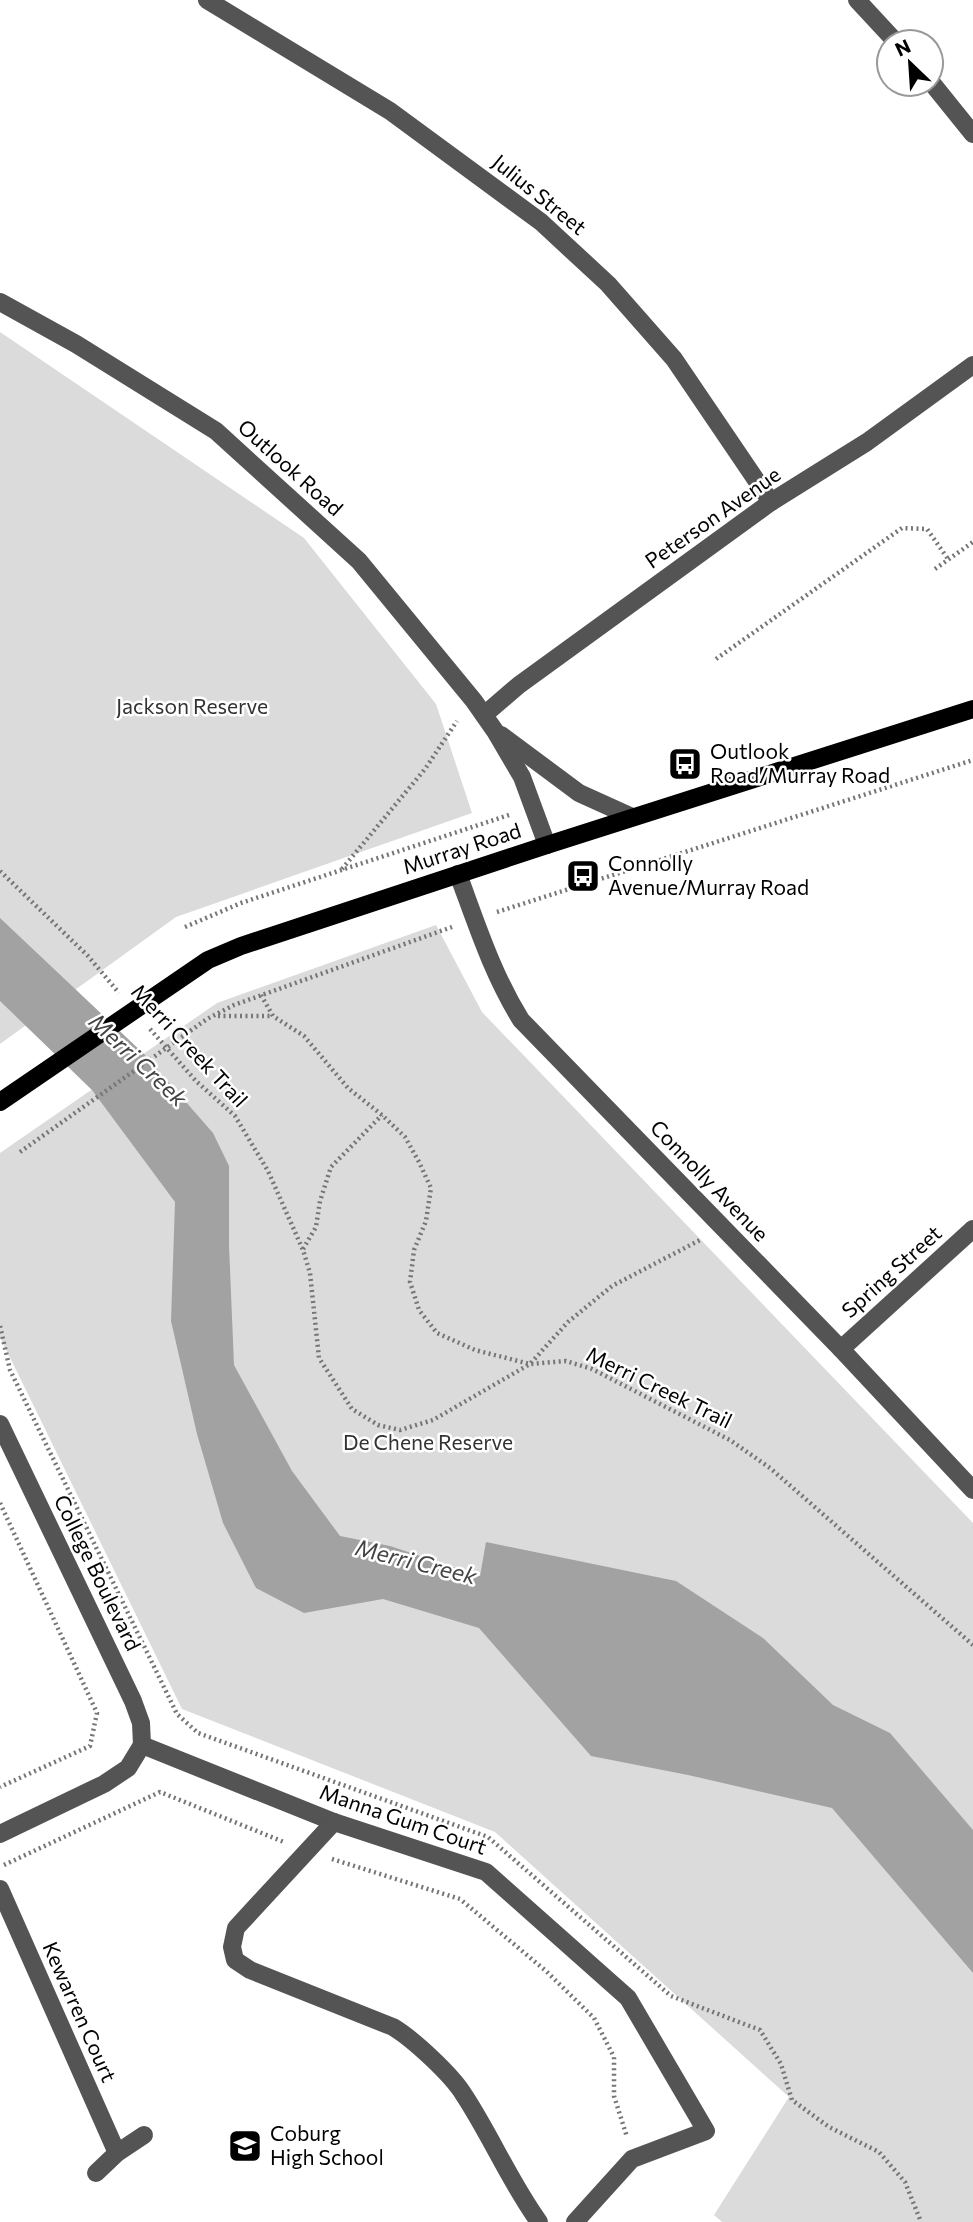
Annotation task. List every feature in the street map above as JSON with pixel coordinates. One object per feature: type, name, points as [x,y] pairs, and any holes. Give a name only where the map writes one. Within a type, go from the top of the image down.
[{"type":"main road","name":"Murray Road","points":[[0,1102],[208,960],[240,946],[632,817],[973,709]]},
{"type":"street","name":"Julius Street","points":[[207,0],[390,111],[541,222],[608,284],[674,359],[771,502]]},
{"type":"street","points":[[857,0],[883,28]]},
{"type":"street","points":[[944,98],[973,134]]},
{"type":"street","name":"Outlook Road","points":[[0,302],[76,344],[216,430],[359,561],[495,731],[522,777],[547,845]]},
{"type":"street","name":"Peterson Avenue","points":[[479,708],[519,685],[771,502],[867,442],[973,366]]},
{"type":"street","name":"Outlook Road","points":[[495,731],[579,793],[632,817]]},
{"type":"street","name":"Connolly Avenue","points":[[458,874],[488,959],[521,1020],[841,1349],[973,1490]]},
{"type":"street","name":"Spring Street","points":[[841,1349],[973,1229]]},
{"type":"street","name":"College Boulevard","points":[[0,1424],[133,1701],[141,1723],[142,1745]]},
{"type":"street","points":[[0,1834],[104,1784],[128,1768],[142,1745]]},
{"type":"street","name":"Manna Gum Court","points":[[142,1745],[334,1822],[486,1872],[628,1998],[706,2131],[641,2155]]},
{"type":"street","points":[[334,1822],[236,1928],[232,1947],[235,1960],[250,1970],[393,2027],[410,2037],[463,2092],[538,2222]]},
{"type":"street","name":"Kewarren Court","points":[[0,1889],[117,2153]]},
{"type":"street","points":[[96,2174],[117,2153],[144,2135]]},
{"type":"street","points":[[575,2222],[632,2159],[641,2155]]},
{"type":"path","points":[[716,659],[902,528],[927,529],[948,559]]},
{"type":"path","points":[[935,569],[973,542]]},
{"type":"path","points":[[342,870],[425,769],[457,720],[479,708]]},
{"type":"path","points":[[20,1152],[207,1019],[234,1005],[474,919],[973,760]]},
{"type":"path","points":[[185,927],[241,903],[533,807]]},
{"type":"path","name":"Merri Creek Trail","points":[[0,872],[88,956],[121,996]]},
{"type":"path","points":[[261,995],[273,1016],[304,1036],[348,1088],[405,1137],[430,1188],[426,1221],[414,1250],[410,1282],[419,1310],[437,1333],[475,1350],[530,1364],[568,1322],[612,1286],[724,1229]]},
{"type":"path","points":[[207,1019],[220,1015],[273,1016]]},
{"type":"path","name":"Merri Creek Trail","points":[[146,1026],[196,1081],[235,1116],[268,1171],[303,1250],[310,1273],[319,1358],[352,1409],[378,1425],[400,1430],[433,1420],[530,1364],[566,1361],[592,1369],[730,1440],[770,1468],[973,1645]]},
{"type":"path","points":[[303,1250],[316,1227],[320,1201],[331,1167],[382,1115]]},
{"type":"path","points":[[0,1326],[10,1370],[177,1714],[198,1733],[488,1837],[671,1996],[760,2031],[781,2064],[792,2099],[829,2127],[879,2152],[905,2182],[921,2222]]},
{"type":"path","points":[[0,1503],[97,1713],[90,1746],[0,1787]]},
{"type":"path","points":[[0,1867],[160,1791],[307,1852],[460,1899],[546,1970],[594,2018],[614,2057],[614,2096],[628,2141],[641,2155]]},
{"type":"green space","name":"Jackson Reserve","points":[[0,332],[304,538],[436,704],[472,813],[176,917],[0,1044]]},
{"type":"green space","name":"De Chene Reserve","points":[[436,925],[482,1012],[973,1523],[973,2222],[722,2222],[714,2215],[789,2097],[495,1832],[182,1709],[0,1337],[0,1153],[217,1003]]},
{"type":"water","name":"Merri Creek","points":[[0,918],[144,1054],[213,1133],[229,1166],[234,1365],[292,1471],[340,1536],[390,1546],[480,1576],[486,1542],[676,1581],[763,1638],[833,1705],[890,1733],[973,1830],[973,1973],[832,1808],[591,1756],[479,1628],[383,1599],[304,1613],[256,1588],[223,1523],[197,1434],[171,1321],[175,1202],[92,1090],[0,1001]]},
{"type":"place","name":"Outlook Road/Murray Road","points":[[685,764]]},
{"type":"place","name":"Connolly Avenue/Murray Road","points":[[583,876]]},
{"type":"place","name":"Coburg High School","points":[[245,2146]]}]
